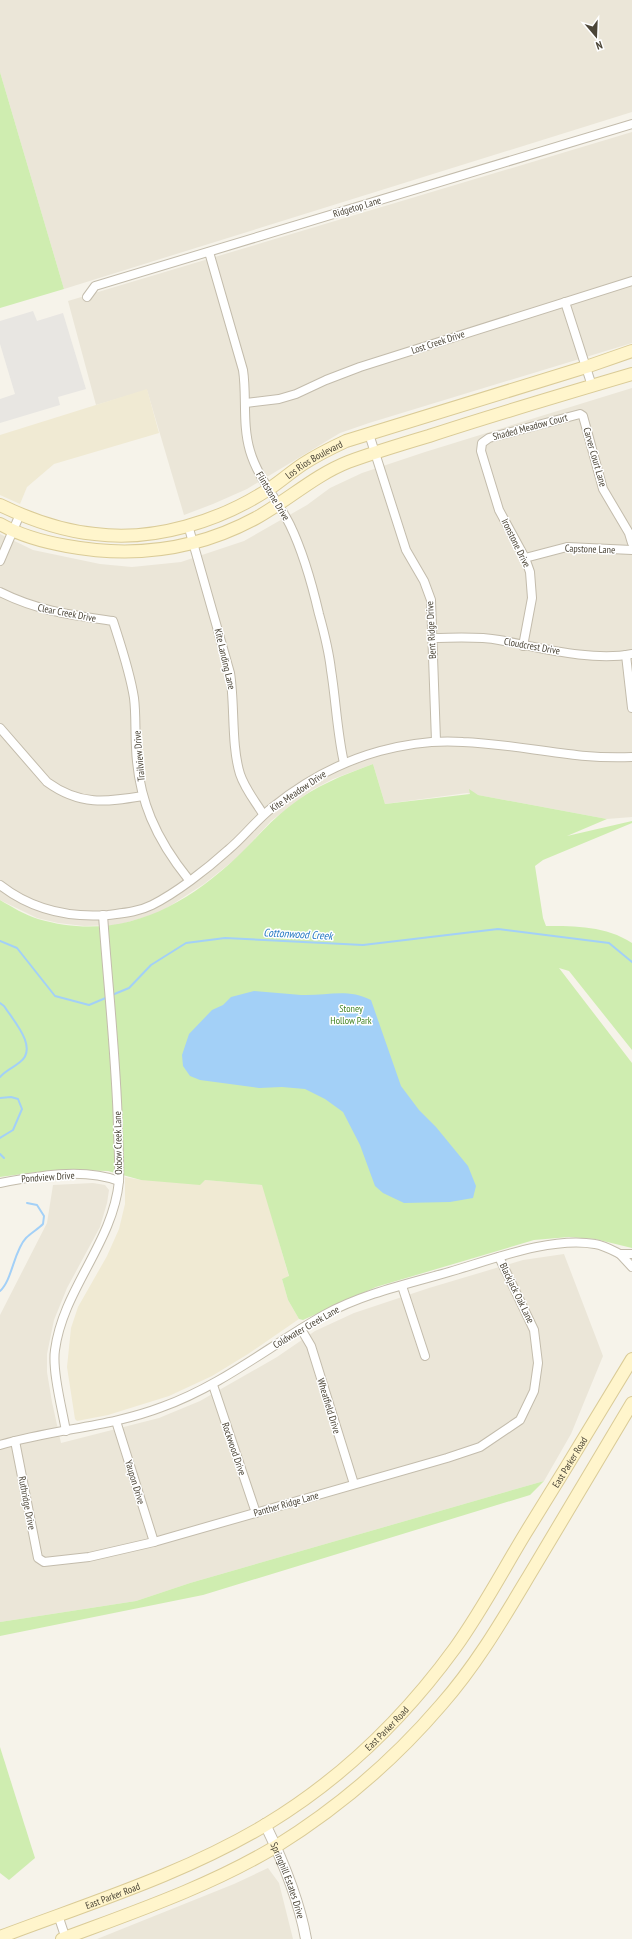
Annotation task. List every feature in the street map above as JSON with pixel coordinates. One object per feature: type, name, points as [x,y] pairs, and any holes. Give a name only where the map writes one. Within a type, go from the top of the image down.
[{"type":"main road","name":"Los Rios Boulevard","points":[[0,504],[20,514],[76,531],[96,535],[130,536],[160,532],[188,525],[228,510],[268,489],[323,451],[346,441],[586,367],[632,351]]},
{"type":"main road","name":"Los Rios Boulevard","points":[[0,524],[13,531],[45,542],[89,550],[123,552],[180,546],[236,528],[347,463],[632,374]]},
{"type":"main road","name":"East Parker Road","points":[[0,1937],[192,1862],[232,1844],[265,1824],[336,1775],[377,1738],[409,1706],[466,1632],[632,1359]]},
{"type":"main road","points":[[65,1939],[206,1882],[276,1846],[324,1814],[360,1786],[392,1757],[442,1705],[483,1650],[501,1623],[632,1403]]},
{"type":"street","name":"Ridgetop Lane","points":[[87,297],[95,286],[632,124]]},
{"type":"street","name":"Flintstone Drive","points":[[209,252],[243,370],[246,403],[245,427],[249,450],[257,469],[268,489],[279,504],[296,539],[319,614],[331,670],[338,737],[344,763]]},
{"type":"street","name":"Lost Creek Drive","points":[[246,403],[279,399],[296,394],[326,380],[360,367],[632,281]]},
{"type":"street","points":[[565,302],[592,386]]},
{"type":"street","name":"Shaded Meadow Court","points":[[482,443],[489,438],[580,414]]},
{"type":"street","name":"Carver Court Lane","points":[[580,414],[583,416],[603,489],[629,533],[632,544]]},
{"type":"street","name":"Bent Ridge Drive","points":[[369,434],[406,550],[424,581],[431,600],[436,742]]},
{"type":"street","name":"Ironstone Drive","points":[[482,443],[481,451],[499,510],[525,558],[530,572],[532,598],[523,646]]},
{"type":"street","points":[[0,561],[20,514]]},
{"type":"street","name":"Kite Landing Lane","points":[[188,525],[230,673],[233,691],[237,762],[246,787],[263,814]]},
{"type":"street","name":"Capstone Lane","points":[[525,558],[566,547],[632,550]]},
{"type":"street","name":"Clear Creek Drive","points":[[0,592],[26,604],[53,612],[113,621]]},
{"type":"street","name":"Trailview Drive","points":[[113,621],[134,698],[136,747],[143,796],[160,839],[189,880]]},
{"type":"street","name":"Cloudcrest Drive","points":[[432,638],[464,637],[498,640],[523,646],[582,654],[629,654]]},
{"type":"street","points":[[629,654],[632,708]]},
{"type":"street","points":[[0,728],[47,782],[55,788],[87,800],[109,802],[143,796]]},
{"type":"street","name":"Kite Meadow Drive","points":[[0,885],[18,898],[41,908],[73,915],[125,913],[150,906],[174,892],[229,850],[263,814],[303,785],[344,763],[381,751],[436,742],[491,744],[576,756],[632,757]]},
{"type":"street","name":"Oxbow Creek Lane","points":[[66,1431],[57,1381],[54,1350],[66,1308],[95,1253],[110,1218],[119,1181],[117,1088],[103,915]]},
{"type":"street","name":"Pondview Drive","points":[[0,1183],[31,1176],[64,1174],[108,1177],[119,1181]]},
{"type":"street","name":"Coldwater Creek Lane","points":[[0,1445],[116,1421],[162,1407],[213,1385],[301,1329],[348,1303],[531,1247],[570,1243],[596,1244],[620,1254],[632,1254]]},
{"type":"street","name":"Coldwater Creek Lane","points":[[620,1254],[632,1267]]},
{"type":"street","name":"Blackjack Oak Lane","points":[[500,1257],[534,1330],[538,1363],[534,1391],[520,1420]]},
{"type":"street","points":[[402,1286],[425,1356]]},
{"type":"street","name":"Wheatfield Drive","points":[[301,1329],[311,1346],[354,1484]]},
{"type":"street","name":"Rockwood Drive","points":[[213,1385],[256,1513]]},
{"type":"street","name":"Panther Ridge Lane","points":[[44,1562],[89,1557],[154,1542],[480,1447],[520,1420]]},
{"type":"street","name":"Yaupon Drive","points":[[116,1421],[154,1542]]},
{"type":"street","name":"Ruthridge Drive","points":[[15,1441],[38,1558],[44,1562]]},
{"type":"street","name":"Springhill Estates Drive","points":[[265,1824],[276,1846],[294,1894],[306,1939]]},
{"type":"street","points":[[58,1915],[65,1939]]},
{"type":"shaded area","points":[[0,0],[632,0],[632,112],[64,289],[0,72]]},
{"type":"shaded area","points":[[632,132],[632,343],[340,433],[247,489],[184,515],[147,390],[96,405],[68,301]]},
{"type":"shaded area","points":[[33,311],[37,321],[63,313],[86,389],[58,397],[60,405],[0,423],[0,399],[15,394],[0,344],[0,321]]},
{"type":"shaded area","points":[[632,388],[632,817],[607,819],[467,793],[385,804],[373,764],[333,779],[312,790],[271,821],[238,857],[204,884],[159,913],[118,925],[84,926],[58,923],[37,918],[0,900],[0,534],[33,550],[100,564],[132,567],[181,562],[244,541],[307,505],[330,488],[362,473]]},
{"type":"shaded area","points":[[147,389],[159,433],[54,464],[27,487],[20,504],[0,495],[0,435]]},
{"type":"shaded area","points":[[125,1177],[141,1180],[205,1180],[263,1185],[289,1277],[282,1279],[288,1300],[299,1319],[248,1354],[212,1376],[169,1396],[108,1415],[77,1421],[75,1419],[67,1367],[71,1328],[78,1307],[107,1256],[119,1229],[125,1204]]},
{"type":"shaded area","points":[[93,1183],[105,1185],[109,1190],[107,1203],[100,1227],[67,1288],[54,1320],[47,1354],[47,1372],[61,1443],[159,1418],[200,1401],[277,1357],[315,1331],[354,1313],[429,1288],[523,1260],[564,1254],[603,1356],[571,1434],[544,1481],[190,1583],[136,1601],[0,1622],[0,1315],[47,1223],[53,1185]]},
{"type":"shaded area","points":[[268,1868],[279,1883],[293,1939],[97,1939],[234,1884]]},
{"type":"green space","points":[[0,72],[64,289],[0,308]]},
{"type":"green space","name":"Stoney Hollow Park","points":[[373,764],[385,804],[470,794],[469,789],[478,795],[607,819],[567,836],[632,821],[632,823],[543,860],[535,866],[543,918],[546,926],[568,926],[601,930],[622,937],[632,943],[632,1050],[569,971],[559,968],[632,1063],[632,1248],[595,1239],[569,1237],[534,1240],[376,1287],[303,1320],[299,1319],[288,1300],[282,1279],[289,1276],[262,1185],[205,1180],[200,1185],[141,1180],[108,1171],[70,1170],[37,1172],[0,1177],[0,900],[19,911],[38,919],[67,925],[95,926],[121,923],[146,916],[170,906],[194,892],[238,856],[276,818],[300,799],[330,782]]},
{"type":"green space","points":[[544,1481],[530,1495],[203,1595],[0,1636],[0,1622],[136,1601],[190,1583]]},
{"type":"green space","points":[[0,1747],[35,1858],[9,1880],[0,1873]]},
{"type":"water","points":[[254,991],[301,995],[345,993],[362,996],[371,1000],[401,1086],[419,1110],[436,1127],[468,1166],[476,1186],[473,1198],[450,1202],[404,1203],[383,1193],[375,1186],[360,1145],[343,1112],[325,1099],[305,1089],[282,1087],[259,1088],[200,1080],[190,1076],[183,1066],[182,1055],[189,1034],[212,1010],[223,1005],[231,997]]},
{"type":"waterway","name":"Cottonwood Creek","points":[[112,995],[129,988],[151,965],[186,943],[225,938],[363,945],[498,929],[609,943],[632,962]]},
{"type":"waterway","name":"Cottonwood Creek","points":[[0,941],[17,948],[55,996],[89,1005],[108,997]]},
{"type":"waterway","points":[[0,1003],[4,1006],[18,1026],[26,1042],[27,1049],[25,1056],[20,1062],[0,1077]]},
{"type":"waterway","points":[[0,1098],[11,1097],[18,1099],[22,1109],[13,1130],[0,1138]]},
{"type":"waterway","points":[[0,1154],[4,1158]]},
{"type":"waterway","points":[[0,1291],[7,1280],[22,1243],[43,1224],[44,1216],[37,1205],[27,1203]]}]
